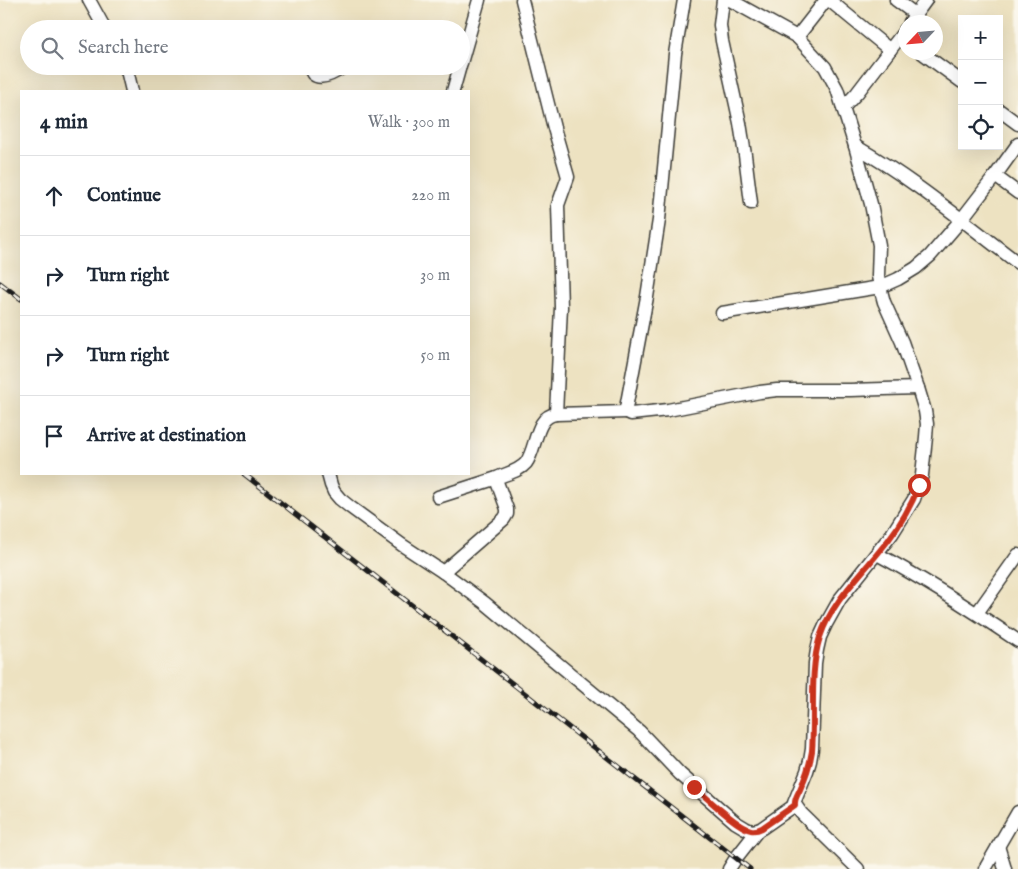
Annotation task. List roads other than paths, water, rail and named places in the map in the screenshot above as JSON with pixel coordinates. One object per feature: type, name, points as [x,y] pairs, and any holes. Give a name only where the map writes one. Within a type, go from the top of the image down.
[{"type":"street","points":[[89,0],[100,20]]},
{"type":"street","points":[[470,21],[478,0]]},
{"type":"street","points":[[522,0],[547,104],[568,177],[558,206],[561,307],[556,414]]},
{"type":"street","points":[[627,412],[626,408],[659,220],[675,54],[684,0]]},
{"type":"street","points":[[723,0],[720,25],[722,42],[740,123],[751,203]]},
{"type":"street","points":[[730,0],[797,37],[818,58],[831,76],[855,146],[871,204],[878,235],[878,276],[880,288],[918,388],[927,424],[922,475],[914,499],[878,554],[840,599],[820,637],[817,650],[810,761],[795,800],[795,805],[858,869]]},
{"type":"street","points":[[797,37],[828,0],[890,50]]},
{"type":"street","points":[[896,0],[909,15]]},
{"type":"street","points":[[914,15],[926,0]]},
{"type":"street","points":[[843,108],[898,41]]},
{"type":"street","points":[[932,60],[958,79]]},
{"type":"street","points":[[128,75],[132,90]]},
{"type":"street","points":[[316,75],[320,77],[329,75]]},
{"type":"street","points":[[453,90],[458,75]]},
{"type":"street","points":[[1003,113],[1018,124]]},
{"type":"street","points":[[722,313],[880,288],[898,279],[916,268],[935,251],[961,220],[1018,144]]},
{"type":"street","points":[[855,146],[909,180],[1018,263]]},
{"type":"street","points":[[995,176],[1018,193]]},
{"type":"street","points":[[438,497],[518,470],[533,451],[539,429],[545,418],[550,415],[627,412],[631,414],[668,410],[777,390],[918,388]]},
{"type":"street","points":[[328,475],[334,492],[340,499],[485,603],[639,731],[680,774],[735,822],[751,831],[758,830],[795,805]]},
{"type":"street","points":[[444,572],[506,516],[507,509],[497,478]]},
{"type":"street","points":[[878,554],[918,576],[977,613],[1018,642]]},
{"type":"street","points":[[977,613],[1018,555]]},
{"type":"street","points":[[985,869],[1018,812]]},
{"type":"street","points":[[729,869],[758,830]]},
{"type":"street","points":[[998,846],[1005,869]]},
{"type":"railway","points":[[0,283],[20,298]]},
{"type":"railway","points":[[245,475],[750,869]]}]
